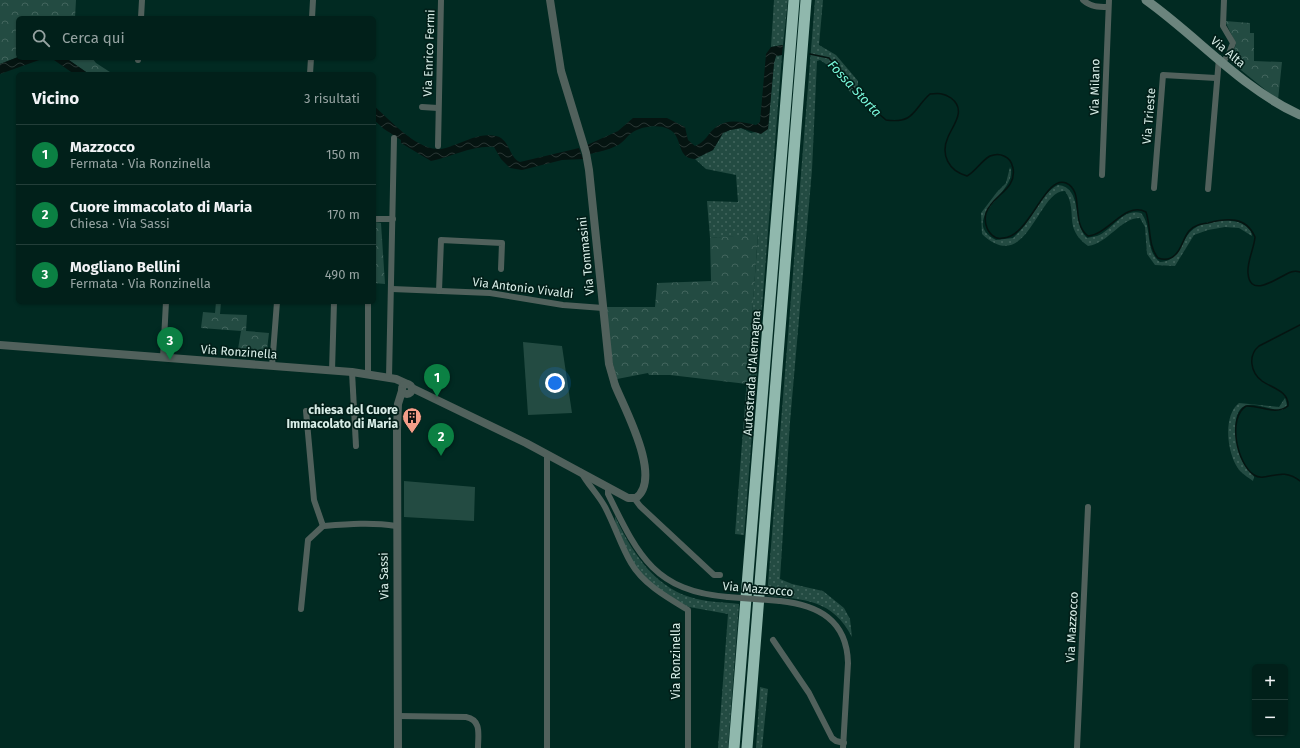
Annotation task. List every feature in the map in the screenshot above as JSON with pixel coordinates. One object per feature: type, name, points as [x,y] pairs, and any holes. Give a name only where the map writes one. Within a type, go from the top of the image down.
[{"type":"highway","name":"Autostrada d'Alemagna","points":[[734,748],[794,0]]},
{"type":"highway","name":"Autostrada d'Alemagna","points":[[747,748],[806,0]]},
{"type":"main road","name":"Via Alta","points":[[1146,0],[1263,94],[1300,114]]},
{"type":"street","points":[[141,16],[142,0]]},
{"type":"street","points":[[312,16],[313,0]]},
{"type":"street","name":"Via Enrico Fermi","points":[[438,146],[441,0]]},
{"type":"street","name":"Via Tommasini","points":[[550,0],[562,78],[587,159],[609,364],[615,383],[640,444],[644,462],[645,485],[639,496],[631,498]]},
{"type":"street","points":[[1083,0],[1088,5],[1094,7],[1108,7]]},
{"type":"street","name":"Via Milano","points":[[1102,175],[1108,0]]},
{"type":"street","points":[[1208,189],[1216,78],[1220,60],[1228,56],[1234,43],[1223,26],[1224,0]]},
{"type":"street","points":[[310,72],[311,60]]},
{"type":"street","name":"Via Trieste","points":[[1154,188],[1163,75],[1216,78]]},
{"type":"street","name":"Via Enrico Fermi","points":[[422,107],[438,108]]},
{"type":"street","points":[[392,381],[394,138]]},
{"type":"street","points":[[376,219],[393,219]]},
{"type":"street","name":"Via Antonio Vivaldi","points":[[439,291],[441,240],[502,243],[501,269]]},
{"type":"street","name":"Via Antonio Vivaldi","points":[[392,289],[490,293],[563,305],[603,308]]},
{"type":"street","points":[[163,358],[166,304]]},
{"type":"street","points":[[272,366],[276,304]]},
{"type":"street","points":[[332,371],[334,304]]},
{"type":"street","points":[[368,304],[368,374]]},
{"type":"street","name":"Via Ronzinella","points":[[0,345],[352,372],[379,376],[398,382],[407,390],[426,396],[526,443],[608,488],[631,498],[714,575],[720,575]]},
{"type":"street","points":[[352,372],[356,446]]},
{"type":"street","name":"Via Sassi","points":[[398,748],[396,526],[398,404],[407,390]]},
{"type":"street","points":[[306,411],[314,500],[323,526]]},
{"type":"street","points":[[547,748],[548,455]]},
{"type":"street","name":"Via Ronzinella","points":[[581,472],[587,483],[606,508],[632,564],[647,582],[668,599],[688,610],[688,748]]},
{"type":"street","name":"Via Mazzocco","points":[[608,488],[608,494],[635,545],[653,569],[669,581],[686,589],[703,594],[800,603],[816,609],[831,620],[843,637],[848,663],[843,745],[832,738],[809,693],[773,640]]},
{"type":"street","name":"Via Mazzocco","points":[[1077,748],[1088,507]]},
{"type":"street","points":[[301,609],[308,540],[323,526],[347,524],[396,526]]},
{"type":"street","points":[[398,716],[466,717],[474,719],[477,723],[478,748]]},
{"type":"green space","points":[[0,0],[76,0],[75,16],[16,16],[16,58],[0,64]]},
{"type":"green space","points":[[774,0],[788,0],[783,45],[771,47]]},
{"type":"green space","points":[[815,0],[823,0],[819,45],[836,55],[858,81],[858,95],[853,96],[832,68],[820,60],[817,61],[812,170],[790,422],[780,579],[792,584],[823,591],[844,608],[850,619],[852,637],[836,615],[817,604],[794,598],[767,596]]},
{"type":"green space","points":[[1225,21],[1250,23],[1250,33],[1254,33],[1254,61],[1282,62],[1278,100],[1231,62],[1236,44]]},
{"type":"green space","points":[[782,55],[744,535],[735,534],[758,235],[710,238],[707,201],[738,202],[736,175],[706,169],[695,159],[713,150],[723,133],[730,130],[741,128],[751,133],[768,129],[774,63],[776,56]]},
{"type":"green space","points":[[69,60],[94,60],[110,72],[86,72]]},
{"type":"green space","points":[[1010,167],[1011,176],[1006,186],[985,214],[983,223],[986,232],[996,240],[1013,238],[1028,221],[1046,194],[1058,185],[1066,187],[1071,192],[1082,232],[1087,238],[1097,236],[1108,230],[1128,214],[1134,212],[1141,213],[1147,225],[1152,251],[1160,262],[1170,259],[1177,253],[1191,231],[1210,222],[1225,220],[1238,222],[1245,225],[1249,229],[1252,236],[1239,228],[1225,227],[1208,230],[1194,235],[1175,266],[1155,265],[1147,254],[1145,227],[1140,218],[1126,222],[1102,240],[1088,246],[1075,232],[1071,206],[1065,191],[1056,194],[1047,203],[1021,239],[1010,245],[997,244],[982,234],[981,213],[1006,183]]},
{"type":"green space","points":[[376,222],[381,223],[385,284],[376,283]]},
{"type":"green space","points":[[758,234],[747,384],[670,375],[649,375],[648,373],[617,379],[611,356],[604,307],[655,307],[657,283],[711,281],[710,238]]},
{"type":"green space","points":[[216,304],[221,304],[220,314],[247,315],[246,331],[269,333],[266,358],[237,355],[241,331],[201,328],[203,312],[215,313]]},
{"type":"green space","points":[[523,342],[562,346],[572,413],[528,415]]},
{"type":"green space","points":[[1285,398],[1287,405],[1282,410],[1248,405],[1242,408],[1238,414],[1236,431],[1239,450],[1244,464],[1254,476],[1253,481],[1240,471],[1232,456],[1228,436],[1230,417],[1239,403],[1279,407]]},
{"type":"green space","points":[[404,481],[475,487],[474,521],[404,517]]},
{"type":"green space","points":[[615,516],[628,541],[644,565],[665,584],[677,592],[696,599],[739,604],[728,748],[718,748],[728,614],[689,607],[660,594],[634,568],[616,535]]},
{"type":"green space","points":[[760,687],[768,689],[762,748],[756,748]]},
{"type":"water","points":[[783,45],[782,55],[776,56],[774,63],[768,129],[761,134],[741,128],[730,130],[723,133],[713,150],[695,159],[684,155],[674,133],[669,129],[657,126],[644,128],[633,132],[619,145],[590,154],[587,145],[618,131],[633,118],[667,118],[685,127],[688,140],[695,146],[702,142],[716,127],[725,122],[756,125],[760,122],[766,54],[771,47]]},
{"type":"water","points":[[16,58],[16,60],[39,60],[0,74],[0,64]]},
{"type":"water","points":[[54,60],[69,60],[86,72],[71,72]]},
{"type":"water","points":[[376,108],[412,139],[420,144],[437,149],[450,147],[476,137],[491,135],[501,138],[507,144],[516,160],[520,162],[579,148],[583,159],[562,160],[522,170],[510,168],[501,159],[494,147],[486,147],[470,149],[431,161],[401,143],[401,140],[376,122]]},
{"type":"waterway","name":"Fossa Storta","points":[[810,54],[829,58],[864,101],[886,120],[903,120],[912,114],[930,94],[941,94],[951,98],[958,107],[957,118],[948,137],[945,150],[951,166],[961,174],[967,176],[987,158],[997,154],[1007,158],[1013,166],[1013,176],[1011,182],[1008,187],[993,201],[985,216],[987,228],[996,238],[1013,235],[1021,228],[1051,188],[1058,183],[1066,183],[1072,187],[1075,193],[1080,223],[1088,236],[1103,230],[1124,214],[1131,211],[1138,210],[1146,212],[1151,242],[1155,253],[1158,258],[1167,259],[1173,257],[1177,253],[1187,234],[1193,227],[1200,224],[1222,220],[1235,220],[1247,225],[1255,237],[1248,268],[1250,281],[1254,285],[1260,286],[1274,281],[1286,274],[1296,271],[1300,272]]},
{"type":"waterway","name":"Fossa Storta","points":[[1300,325],[1259,346],[1255,350],[1252,359],[1253,368],[1258,377],[1262,381],[1283,393],[1288,401],[1288,406],[1278,410],[1246,406],[1240,412],[1236,430],[1236,441],[1239,451],[1243,461],[1254,475],[1264,477],[1286,474],[1293,476],[1300,481]]},
{"type":"place","name":"Mogliano Bellini","points":[[170,360]]},
{"type":"place","name":"Mazzocco","points":[[437,397]]},
{"type":"place","name":"chiesa del Cuore Immacolato di Maria","points":[[412,434]]},
{"type":"place","name":"Cuore immacolato di Maria","points":[[441,456]]}]
